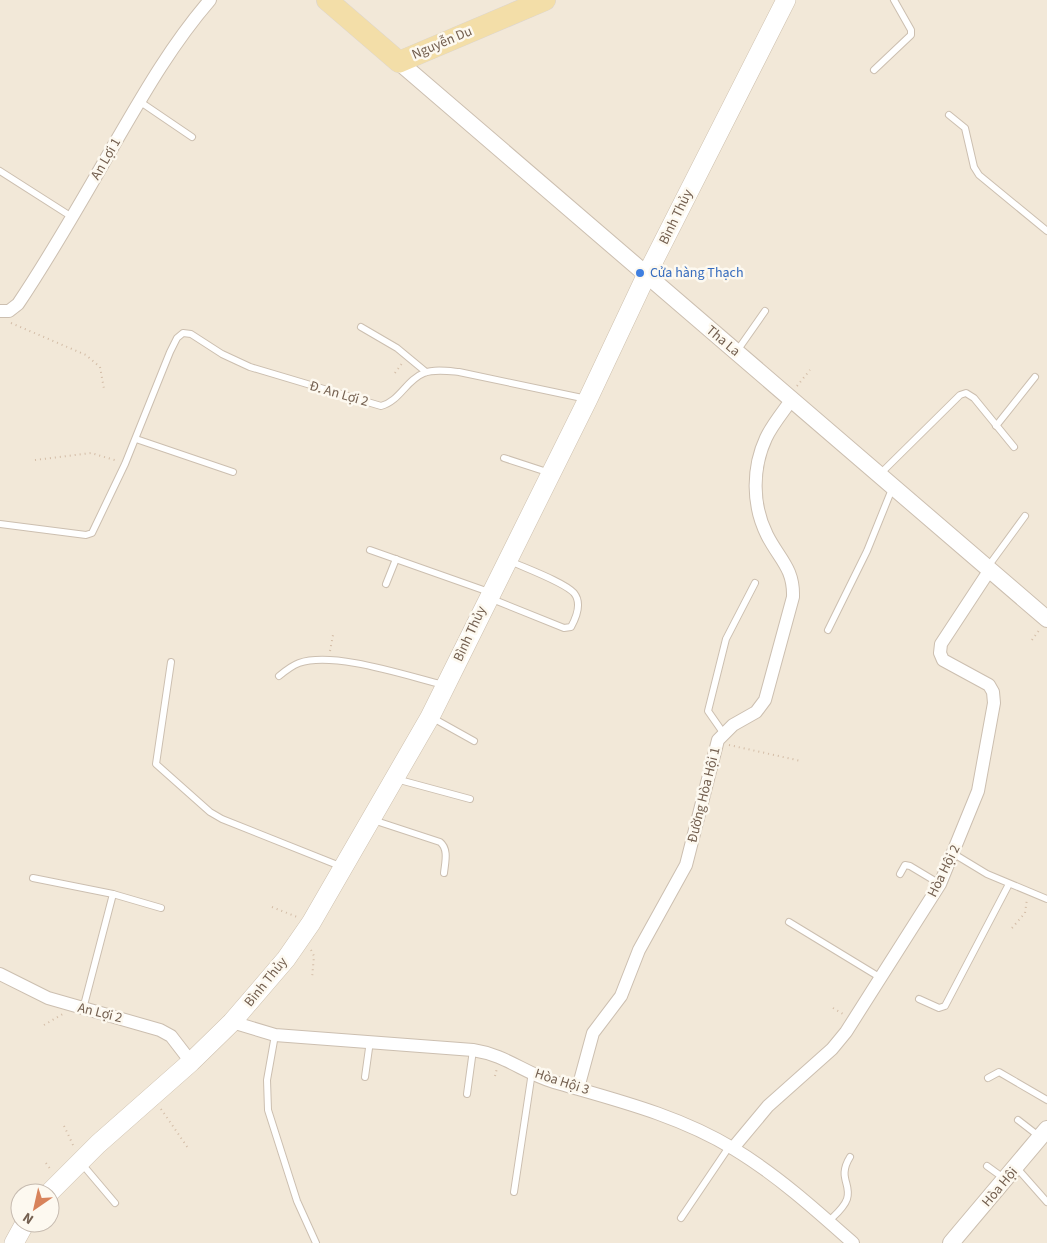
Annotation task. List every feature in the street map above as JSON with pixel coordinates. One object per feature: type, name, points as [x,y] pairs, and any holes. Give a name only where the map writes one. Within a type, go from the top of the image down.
[{"type":"main road","name":"Nguyễn Du","points":[[327,0],[399,62],[545,0]]},
{"type":"main road","name":"Bình Thủy","points":[[59,1183],[80,1161],[191,1062],[232,1022],[286,959],[344,868],[430,717],[489,594],[588,399],[646,276],[786,0]]},
{"type":"street","name":"An Lợi 1","points":[[4,311],[18,304],[26,292],[172,47],[210,0]]},
{"type":"street","name":"Tha La","points":[[399,62],[646,276],[894,485],[988,570],[1047,619]]},
{"type":"street","name":"Đường Hòa Hội 1","points":[[578,1088],[593,1032],[621,996],[639,950],[686,864],[720,738],[733,725],[756,712],[765,700],[794,597],[794,580],[766,534],[759,511],[754,480],[766,438],[790,398]]},
{"type":"street","name":"Hòa Hội 2","points":[[731,1148],[768,1106],[832,1048],[846,1032],[940,884],[954,854],[978,791],[994,703],[993,692],[989,685],[944,660],[940,654],[942,644],[988,570]]},
{"type":"street","name":"An Lợi 2","points":[[0,974],[48,998],[160,1030],[171,1036],[191,1062]]},
{"type":"street","name":"Hòa Hội 3","points":[[232,1022],[275,1035],[473,1050],[499,1056],[552,1082],[625,1101],[672,1118],[731,1148],[756,1164],[853,1243]]},
{"type":"street","name":"Hòa Hội","points":[[951,1243],[1044,1133]]},
{"type":"lane","points":[[874,70],[911,35],[911,30],[894,0]]},
{"type":"lane","points":[[139,101],[192,137]]},
{"type":"lane","points":[[948,115],[965,128],[974,167],[979,175],[1047,231]]},
{"type":"lane","points":[[0,171],[72,217]]},
{"type":"lane","points":[[736,352],[765,311]]},
{"type":"lane","points":[[361,326],[386,340],[426,372],[459,372],[588,399]]},
{"type":"lane","name":"Đ. An Lợi 2","points":[[136,438],[177,338],[183,333],[191,334],[236,362],[381,406],[396,399],[415,378],[426,372]]},
{"type":"lane","points":[[996,426],[1035,377]]},
{"type":"lane","points":[[880,474],[960,395],[966,393],[974,398],[1014,447]]},
{"type":"lane","points":[[0,524],[86,535],[92,533],[136,438],[233,472]]},
{"type":"lane","points":[[504,458],[550,473]]},
{"type":"lane","points":[[828,630],[864,557],[894,485]]},
{"type":"lane","points":[[988,570],[1025,516]]},
{"type":"lane","points":[[370,550],[489,594],[564,628],[571,627],[575,620],[578,603],[574,594],[565,587],[506,560]]},
{"type":"lane","points":[[386,584],[396,560]]},
{"type":"lane","points":[[720,738],[708,711],[726,639],[754,583]]},
{"type":"lane","points":[[279,676],[290,667],[300,663],[329,661],[369,666],[445,685]]},
{"type":"lane","points":[[171,662],[156,764],[210,812],[222,819],[344,868]]},
{"type":"lane","points":[[430,717],[474,741]]},
{"type":"lane","points":[[395,779],[470,799]]},
{"type":"lane","points":[[372,819],[444,846],[444,873]]},
{"type":"lane","points":[[954,854],[1009,884],[1047,899]]},
{"type":"lane","points":[[900,874],[905,865],[910,866],[940,884]]},
{"type":"lane","points":[[33,878],[113,894],[161,908]]},
{"type":"lane","points":[[919,999],[934,1007],[944,1006],[1009,884]]},
{"type":"lane","points":[[80,1008],[113,894]]},
{"type":"lane","points":[[789,922],[881,978]]},
{"type":"lane","points":[[275,1035],[267,1080],[268,1110],[297,1201],[316,1243]]},
{"type":"lane","points":[[365,1077],[370,1041]]},
{"type":"lane","points":[[467,1094],[473,1050]]},
{"type":"lane","points":[[514,1192],[532,1072]]},
{"type":"lane","points":[[988,1078],[999,1072],[1047,1100]]},
{"type":"lane","points":[[1018,1120],[1044,1133]]},
{"type":"lane","points":[[681,1218],[731,1148]]},
{"type":"lane","points":[[829,1222],[844,1206],[848,1197],[844,1166],[850,1157]]},
{"type":"lane","points":[[80,1161],[115,1203]]},
{"type":"lane","points":[[987,1166],[1011,1173],[1047,1202]]},
{"type":"path","points":[[4,311],[12,324],[75,348],[90,358],[100,368],[104,389]]},
{"type":"path","points":[[395,373],[407,356]]},
{"type":"path","points":[[790,398],[810,370]]},
{"type":"path","points":[[36,460],[76,453],[92,453],[125,464]]},
{"type":"path","points":[[329,661],[333,635]]},
{"type":"path","points":[[720,738],[801,761]]},
{"type":"path","points":[[1012,928],[1028,907],[1025,890]]},
{"type":"path","points":[[272,907],[306,929],[314,956],[312,978]]},
{"type":"path","points":[[44,1025],[80,1008]]},
{"type":"path","points":[[152,1097],[188,1148]]},
{"type":"path","points":[[64,1126],[80,1161]]},
{"type":"shaded area","points":[[0,0],[1047,0],[1047,1243],[0,1243]]},
{"type":"place","name":"Cửa hàng Thạch","points":[[640,273]]}]
